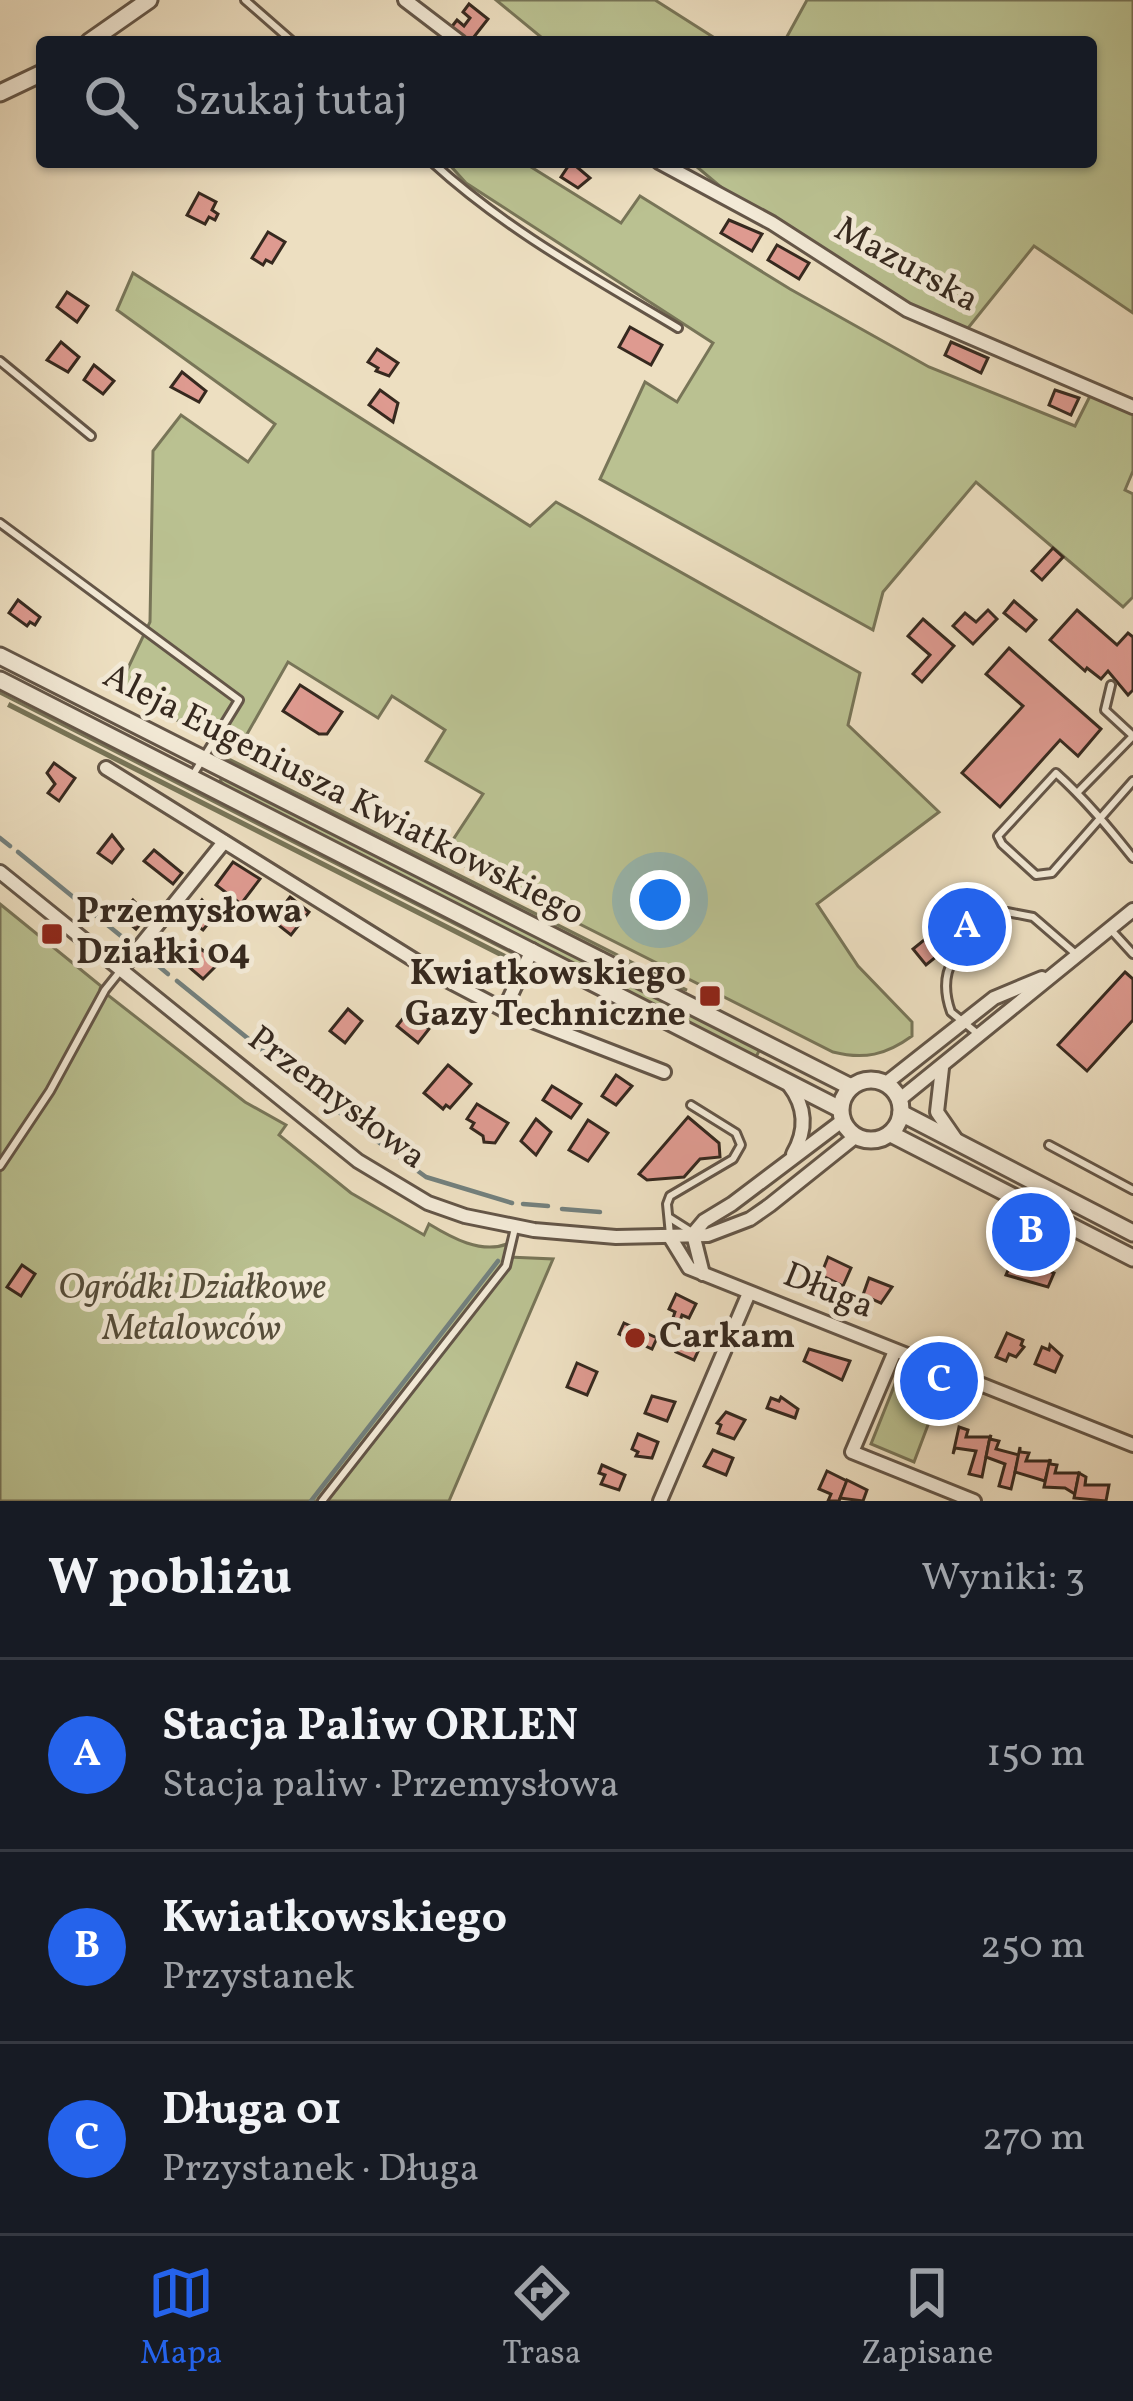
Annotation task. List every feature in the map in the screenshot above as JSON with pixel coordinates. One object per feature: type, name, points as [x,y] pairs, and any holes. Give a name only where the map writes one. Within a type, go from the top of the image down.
[{"type":"street","points":[[98,36],[149,0]]},
{"type":"street","points":[[405,0],[452,36]]},
{"type":"street","points":[[0,93],[36,76]]},
{"type":"street","name":"Mazurska","points":[[669,168],[772,223],[907,310],[1133,407]]},
{"type":"street","name":"Aleja Eugeniusza Kwiatkowskiego","points":[[0,656],[851,1087]]},
{"type":"street","name":"Aleja Eugeniusza Kwiatkowskiego","points":[[0,680],[779,1076],[841,1115]]},
{"type":"street","points":[[106,768],[443,978],[504,1010],[664,1072]]},
{"type":"street","points":[[122,970],[224,842]]},
{"type":"street","name":"Przemysłowa","points":[[0,872],[390,1183],[446,1210],[515,1227],[670,1238],[708,1235],[750,1219],[855,1137]]},
{"type":"street","points":[[1133,910],[1048,975],[900,1106],[890,1134],[874,1141],[855,1137],[841,1115],[851,1087],[868,1080],[885,1084],[900,1106],[965,1146],[1133,1233]]},
{"type":"street","points":[[504,1010],[532,950]]},
{"type":"street","points":[[885,1084],[994,998],[1048,975]]},
{"type":"street","points":[[942,1068],[937,1112],[942,1124],[965,1146]]},
{"type":"street","points":[[779,1076],[793,1088],[803,1114],[800,1141],[790,1158]]},
{"type":"street","name":"Przemysłowa","points":[[693,1234],[841,1115]]},
{"type":"street","points":[[890,1134],[1133,1258]]},
{"type":"street","points":[[693,1234],[703,1274]]},
{"type":"street","name":"Długa","points":[[670,1238],[689,1268],[1133,1445]]},
{"type":"street","points":[[660,1501],[749,1292]]},
{"type":"street","points":[[896,1351],[852,1452],[974,1501]]},
{"type":"lane","points":[[245,0],[286,36]]},
{"type":"lane","points":[[439,168],[540,246],[679,328]]},
{"type":"lane","points":[[0,361],[91,436]]},
{"type":"lane","points":[[0,523],[239,700],[192,777]]},
{"type":"lane","points":[[1078,793],[1132,735],[1106,710],[1111,685]]},
{"type":"lane","points":[[1133,781],[1101,818],[1052,873],[1036,875],[998,836],[1056,773],[1101,818],[1133,858]]},
{"type":"lane","points":[[981,1036],[948,1006],[945,977],[957,952],[1007,912],[1033,917],[1077,955]]},
{"type":"lane","points":[[1109,928],[1133,954]]},
{"type":"lane","points":[[0,1166],[122,970]]},
{"type":"lane","points":[[670,1238],[670,1196],[733,1159],[741,1145],[736,1133],[691,1105]]},
{"type":"lane","points":[[1049,1145],[1133,1190]]},
{"type":"lane","points":[[670,1218],[693,1234]]},
{"type":"lane","points":[[322,1501],[506,1266],[515,1227]]},
{"type":"green space","points":[[496,0],[655,0],[712,36],[540,36]]},
{"type":"green space","points":[[807,0],[1133,0],[1133,313],[1034,246],[960,338],[764,223],[698,168],[1097,168],[1097,36],[787,36]]},
{"type":"green space","points":[[452,168],[533,168],[621,223],[640,196],[790,289],[929,367],[1075,426],[1091,394],[1133,413],[1133,471],[1125,490],[1133,494],[1133,597],[1123,607],[976,482],[883,592],[873,630],[600,479],[645,382],[677,402],[713,343],[466,183]]},
{"type":"green space","points":[[133,273],[530,526],[556,502],[860,673],[848,725],[939,812],[817,904],[858,966],[912,1022],[912,1036],[874,1054],[833,1052],[443,855],[483,794],[426,761],[445,730],[392,696],[378,718],[288,662],[238,750],[117,691],[150,622],[153,451],[181,415],[248,462],[275,424],[117,310]]},
{"type":"green space","points":[[0,688],[517,950],[520,957],[0,693]]},
{"type":"green space","points":[[9,706],[520,963],[519,965]]},
{"type":"green space","points":[[221,755],[687,990],[658,982],[227,763]]},
{"type":"green space","points":[[223,777],[760,1049],[756,1057],[229,789],[220,781]]},
{"type":"green space","name":"Ogródki Działkowe Metalowców","points":[[0,904],[245,1102],[286,1125],[279,1135],[351,1193],[424,1235],[429,1224],[477,1246],[507,1244],[506,1257],[553,1259],[449,1501],[0,1501]]},
{"type":"green space","points":[[901,1369],[943,1385],[914,1462],[871,1444]]},
{"type":"building","points":[[469,4],[488,19],[475,36],[461,36],[450,29],[457,20],[464,26],[470,18],[463,12]]},
{"type":"building","points":[[567,168],[578,168],[590,178],[578,188],[561,177]]},
{"type":"building","points":[[199,193],[216,202],[215,220],[209,217],[205,224],[187,215]]},
{"type":"building","points":[[729,220],[762,234],[752,251],[721,233]]},
{"type":"building","points":[[268,232],[285,242],[272,263],[266,260],[263,265],[252,258]]},
{"type":"building","points":[[777,245],[809,263],[799,279],[768,260]]},
{"type":"building","points":[[67,292],[88,306],[77,322],[57,307]]},
{"type":"building","points":[[630,327],[662,345],[651,365],[619,347]]},
{"type":"building","points":[[61,342],[79,357],[68,372],[47,360]]},
{"type":"building","points":[[951,342],[988,358],[981,373],[945,355]]},
{"type":"building","points":[[377,349],[398,363],[389,376],[368,362]]},
{"type":"building","points":[[94,365],[114,381],[103,394],[84,380]]},
{"type":"building","points":[[182,372],[206,391],[199,402],[171,387]]},
{"type":"building","points":[[380,390],[398,403],[393,422],[369,405]]},
{"type":"building","points":[[1055,390],[1079,398],[1071,415],[1049,405]]},
{"type":"building","points":[[1053,548],[1063,557],[1042,580],[1032,571]]},
{"type":"building","points":[[18,600],[40,617],[35,625],[27,626],[9,613]]},
{"type":"building","points":[[1014,601],[1036,620],[1026,631],[1004,613]]},
{"type":"building","points":[[988,610],[997,619],[973,644],[953,626],[965,613],[976,622]]},
{"type":"building","points":[[1077,610],[1117,645],[1128,633],[1133,637],[1133,690],[1128,695],[1108,671],[1101,679],[1085,671],[1050,640]]},
{"type":"building","points":[[923,619],[954,646],[922,682],[913,674],[930,655],[908,636]]},
{"type":"building","points":[[1009,648],[1101,729],[1078,756],[1060,740],[1000,807],[962,773],[1023,706],[986,674]]},
{"type":"building","points":[[300,685],[342,712],[327,734],[319,734],[283,711]]},
{"type":"building","points":[[54,763],[75,778],[59,801],[48,793],[55,784],[47,773]]},
{"type":"building","points":[[112,835],[123,849],[112,863],[98,853]]},
{"type":"building","points":[[154,850],[182,873],[173,884],[144,861]]},
{"type":"building","points":[[233,862],[260,879],[241,904],[216,885]]},
{"type":"building","points":[[290,897],[309,912],[291,935],[272,920]]},
{"type":"building","points":[[133,900],[148,915],[136,929],[120,915]]},
{"type":"building","points":[[202,900],[215,915],[203,930],[188,919]]},
{"type":"building","points":[[966,908],[985,933],[969,946],[949,921]]},
{"type":"building","points":[[929,936],[942,952],[926,965],[913,949]]},
{"type":"building","points":[[201,949],[219,963],[203,979],[190,968]]},
{"type":"building","points":[[1125,972],[1133,979],[1133,1020],[1087,1071],[1058,1045]]},
{"type":"building","points":[[348,1009],[362,1021],[345,1043],[330,1031]]},
{"type":"building","points":[[408,1012],[429,1029],[418,1043],[397,1026]]},
{"type":"building","points":[[448,1065],[471,1084],[450,1108],[443,1109],[424,1093]]},
{"type":"building","points":[[616,1075],[632,1086],[616,1105],[602,1096]]},
{"type":"building","points":[[552,1086],[581,1104],[571,1118],[543,1100]]},
{"type":"building","points":[[477,1104],[508,1123],[495,1143],[484,1142],[471,1128],[474,1123],[467,1119]]},
{"type":"building","points":[[688,1117],[719,1143],[720,1157],[700,1159],[684,1177],[647,1180],[639,1174]]},
{"type":"building","points":[[536,1119],[551,1132],[536,1155],[521,1141]]},
{"type":"building","points":[[588,1120],[608,1133],[588,1161],[569,1150]]},
{"type":"building","points":[[1014,1256],[1054,1273],[1048,1287],[1006,1275]]},
{"type":"building","points":[[828,1257],[851,1268],[843,1286],[821,1275]]},
{"type":"building","points":[[22,1265],[35,1274],[21,1296],[7,1287]]},
{"type":"building","points":[[869,1278],[892,1287],[881,1303],[863,1295]]},
{"type":"building","points":[[676,1294],[696,1304],[689,1318],[682,1315],[680,1321],[669,1309]]},
{"type":"building","points":[[624,1323],[657,1338],[652,1349],[619,1334]]},
{"type":"building","points":[[684,1333],[708,1343],[705,1349],[700,1347],[694,1360],[676,1352]]},
{"type":"building","points":[[1007,1333],[1023,1340],[1024,1347],[1016,1357],[1009,1354],[1006,1361],[996,1357]]},
{"type":"building","points":[[1050,1345],[1062,1356],[1055,1372],[1035,1364],[1042,1347],[1049,1350]]},
{"type":"building","points":[[809,1349],[850,1361],[842,1380],[804,1361]]},
{"type":"building","points":[[577,1363],[597,1372],[587,1395],[567,1387]]},
{"type":"building","points":[[652,1396],[675,1402],[667,1421],[645,1413]]},
{"type":"building","points":[[781,1397],[798,1409],[795,1418],[767,1408],[771,1398],[779,1401]]},
{"type":"building","points":[[726,1412],[745,1420],[734,1439],[718,1433],[721,1425],[717,1423]]},
{"type":"building","points":[[959,1427],[968,1430],[966,1437],[990,1437],[982,1477],[969,1474],[976,1451],[955,1448],[953,1454]]},
{"type":"building","points":[[638,1434],[658,1442],[652,1458],[636,1456],[638,1452],[632,1449]]},
{"type":"building","points":[[990,1437],[990,1439],[999,1441],[996,1449],[1019,1455],[1011,1489],[999,1486],[1005,1464],[986,1457]]},
{"type":"building","points":[[1020,1447],[1020,1452],[1029,1453],[1026,1461],[1050,1461],[1045,1481],[1015,1472]]},
{"type":"building","points":[[713,1450],[733,1458],[726,1475],[704,1466]]},
{"type":"building","points":[[1050,1459],[1050,1464],[1057,1465],[1055,1473],[1079,1473],[1075,1494],[1065,1488],[1044,1487]]},
{"type":"building","points":[[602,1465],[625,1475],[619,1490],[601,1484]]},
{"type":"building","points":[[827,1471],[847,1481],[839,1501],[828,1501],[831,1494],[819,1489]]},
{"type":"building","points":[[1079,1473],[1086,1477],[1085,1485],[1109,1485],[1106,1501],[1074,1498]]},
{"type":"building","points":[[847,1480],[867,1490],[863,1501],[840,1498]]},
{"type":"waterway","points":[[0,838],[10,846]]},
{"type":"waterway","points":[[18,852],[132,945]]},
{"type":"waterway","points":[[144,954],[168,974]]},
{"type":"waterway","points":[[177,981],[356,1126]]},
{"type":"waterway","points":[[366,1133],[426,1177],[512,1203]]},
{"type":"waterway","points":[[523,1204],[548,1206]]},
{"type":"waterway","points":[[562,1209],[600,1212]]},
{"type":"waterway","points":[[311,1501],[498,1261]]},
{"type":"place","name":"Stacja Paliw ORLEN","points":[[967,927]]},
{"type":"place","name":"Przemysłowa Działki 04","points":[[52,934]]},
{"type":"place","name":"Kwiatkowskiego Gazy Techniczne","points":[[710,996]]},
{"type":"place","name":"Kwiatkowskiego","points":[[1031,1232]]},
{"type":"place","name":"Carkam","points":[[635,1338]]},
{"type":"place","name":"Długa 01","points":[[939,1381]]}]
